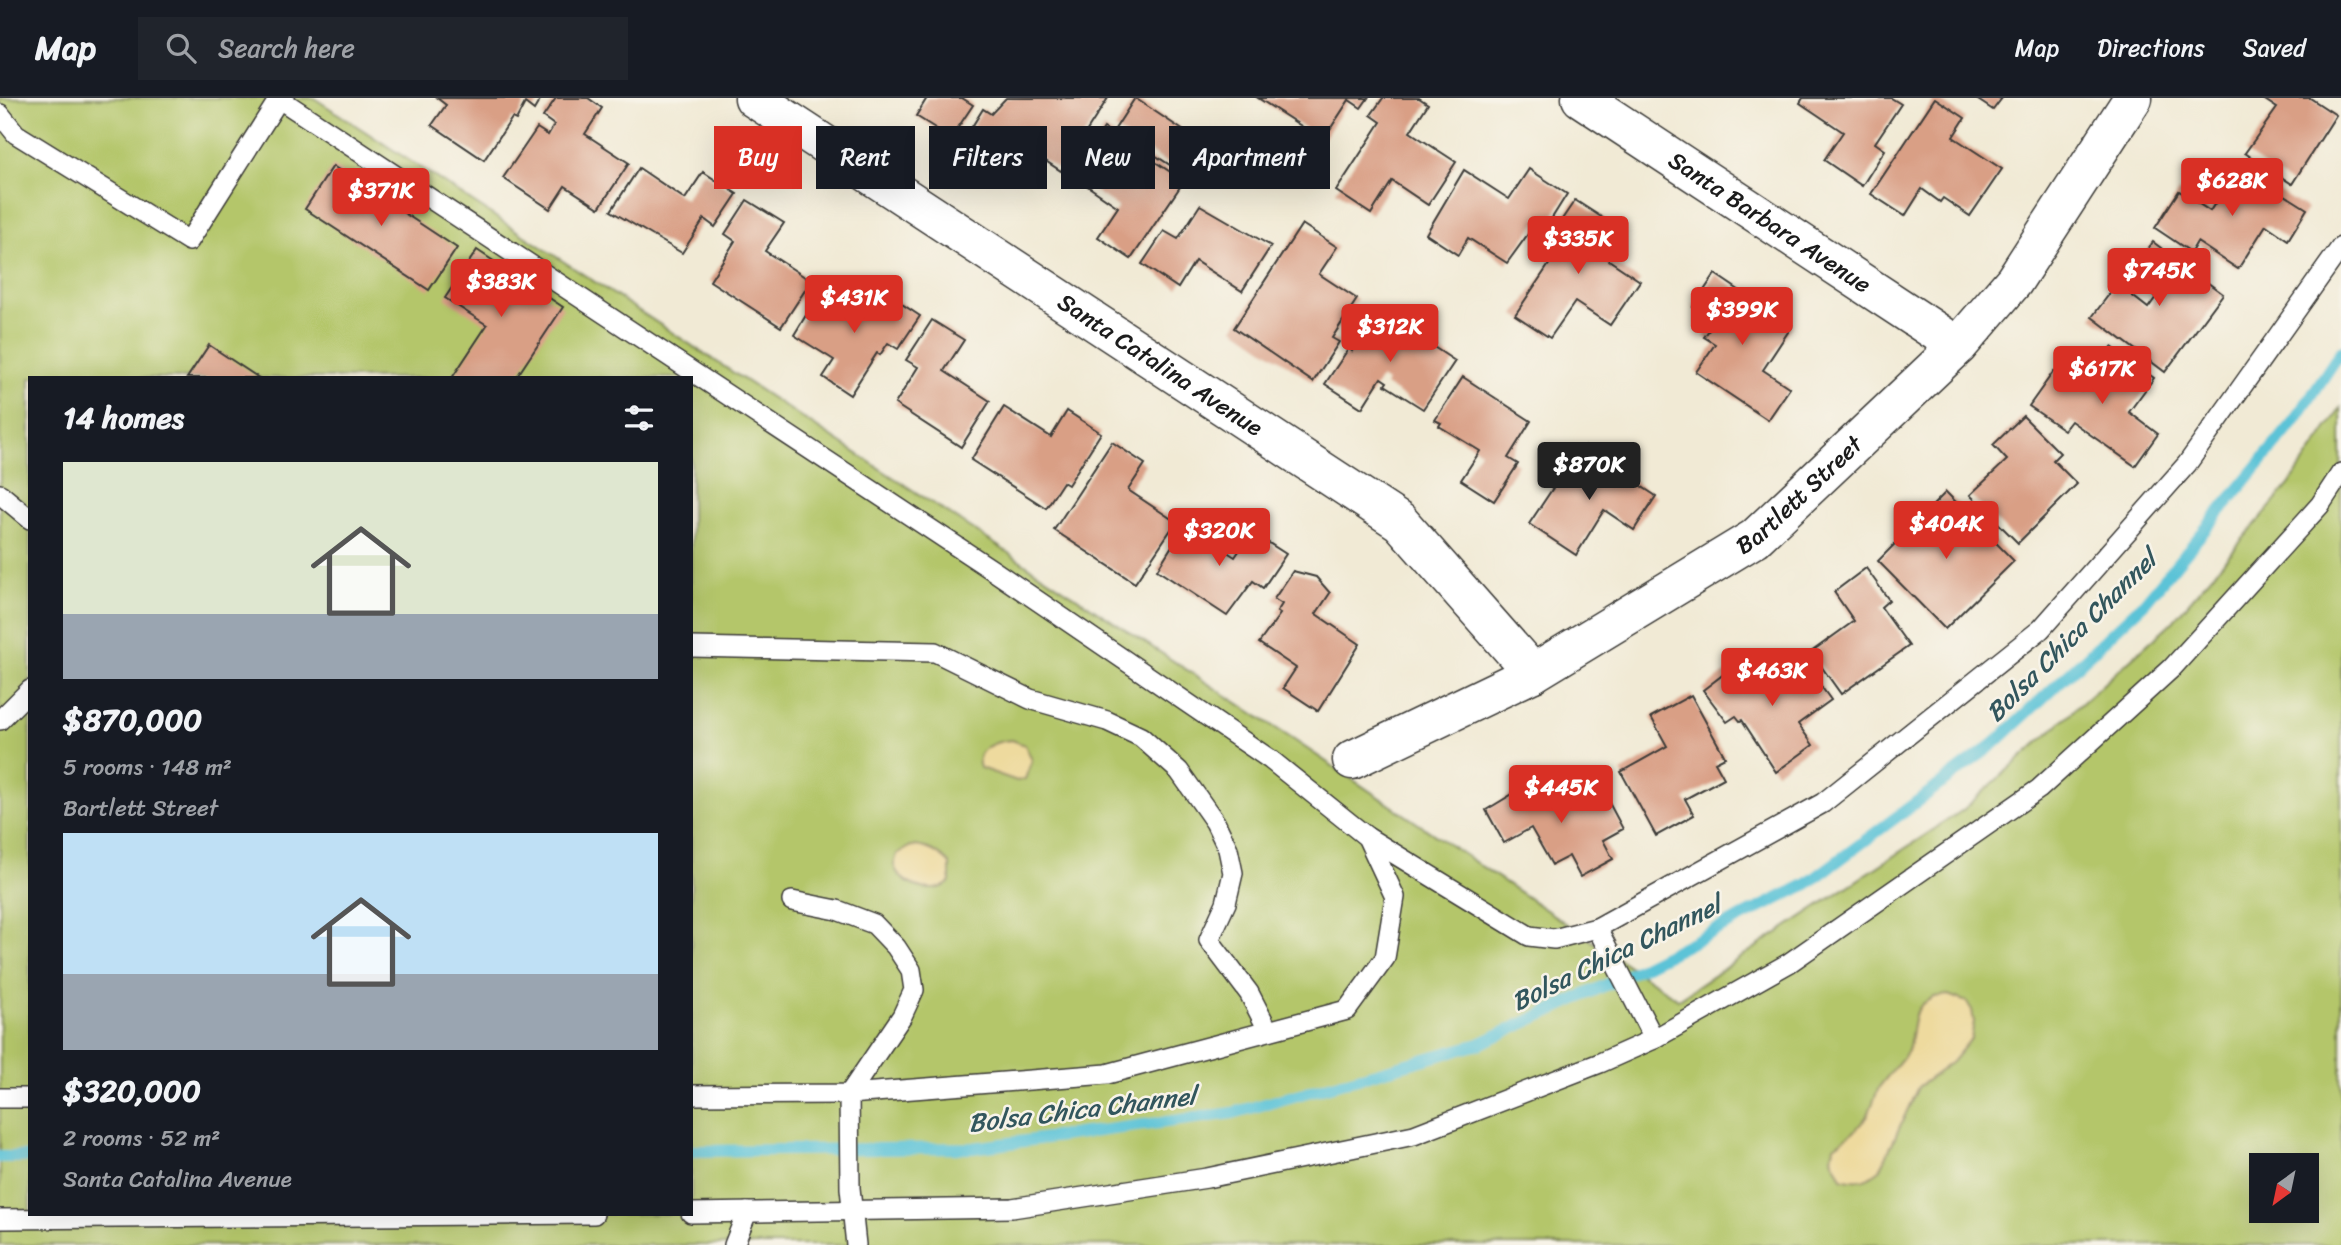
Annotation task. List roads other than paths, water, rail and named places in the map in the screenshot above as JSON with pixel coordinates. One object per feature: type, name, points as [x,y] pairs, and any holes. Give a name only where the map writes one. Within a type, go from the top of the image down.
[{"type":"street","name":"Santa Catalina Avenue","points":[[754,98],[1400,522],[1532,673]]},
{"type":"street","name":"Santa Barbara Avenue","points":[[1581,98],[1958,346]]},
{"type":"street","name":"Bartlett Street","points":[[1352,760],[1532,673],[1755,538],[1958,346],[2014,281],[2133,98]]},
{"type":"lane","points":[[0,114],[16,134],[189,241],[278,98],[994,571],[1270,760],[1367,837],[1529,936],[1554,939],[1597,928],[1823,803],[2041,629],[2187,464],[2341,247]]},
{"type":"lane","points":[[693,1213],[1012,1208],[1208,1178],[1401,1138],[1600,1063],[1654,1039],[1789,963],[2039,789],[2172,668],[2320,505],[2341,473]]},
{"type":"lane","points":[[0,494],[28,517]]},
{"type":"lane","points":[[693,647],[935,652],[1030,699],[1107,721],[1141,737],[1179,771],[1215,822],[1228,849],[1233,873],[1226,903],[1209,940],[1249,993],[1268,1030]]},
{"type":"lane","points":[[0,720],[28,692]]},
{"type":"lane","points":[[693,1095],[849,1103],[1107,1074],[1347,1010],[1385,958],[1395,898],[1367,837]]},
{"type":"lane","points":[[792,901],[837,909],[874,924],[896,947],[911,970],[914,990],[902,1016],[849,1103],[850,1188],[856,1245]]},
{"type":"lane","points":[[1597,928],[1654,1039]]},
{"type":"lane","points":[[0,1098],[28,1098]]},
{"type":"lane","points":[[734,1245],[747,1212]]},
{"type":"lane","points":[[0,1219],[356,1216]]},
{"type":"waterway","name":"Bolsa Chica Channel","points":[[693,1151],[973,1148],[1233,1113],[1479,1044],[1623,977],[1807,884],[1994,744],[2145,602],[2294,422],[2341,351]]},
{"type":"waterway","name":"Bolsa Chica Channel","points":[[0,1157],[28,1157]]}]
